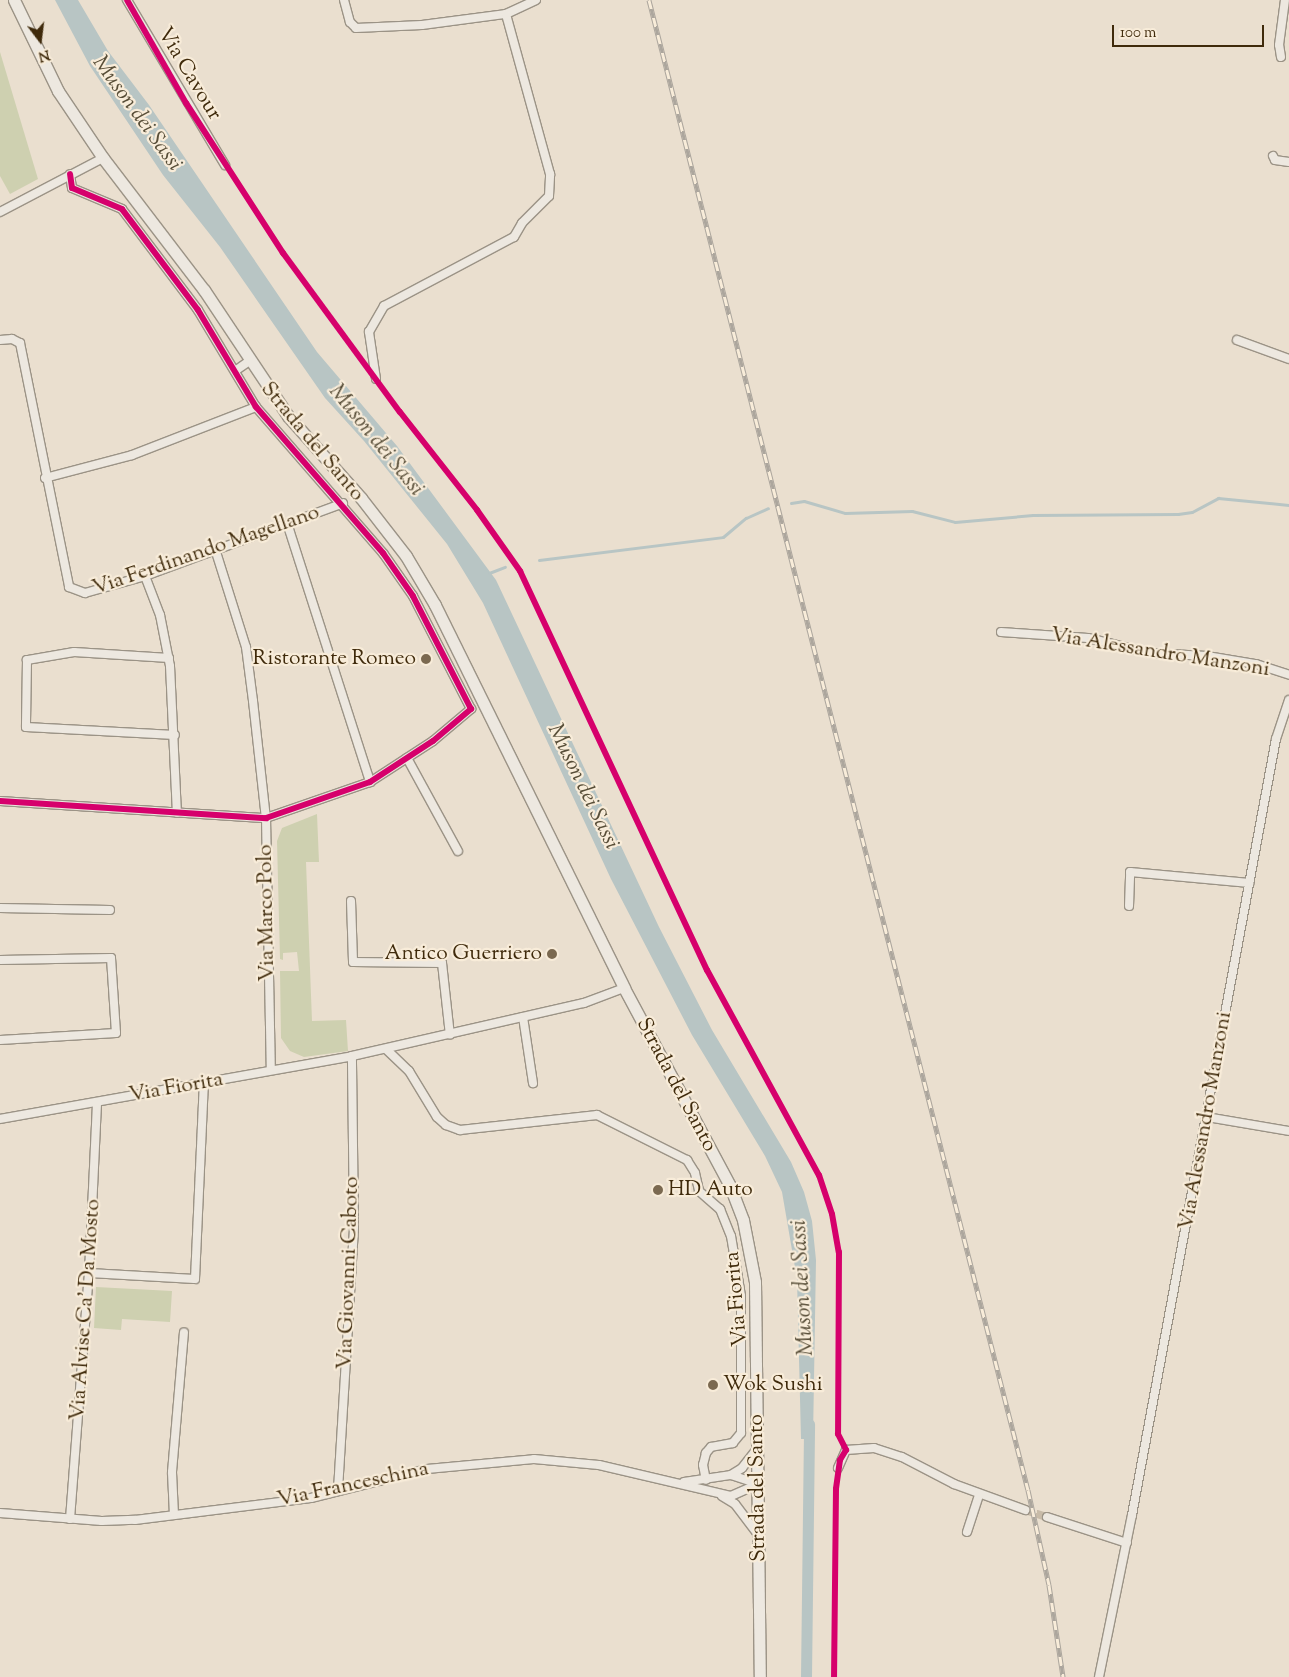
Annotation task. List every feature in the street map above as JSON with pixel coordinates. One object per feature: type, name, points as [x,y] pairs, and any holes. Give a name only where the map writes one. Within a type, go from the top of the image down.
[{"type":"main road","name":"Strada del Santo","points":[[14,0],[58,90],[103,158],[170,244],[288,416],[361,498],[406,556],[435,605],[471,675],[624,988],[730,1186],[743,1220],[755,1282],[760,1677]]},
{"type":"street","name":"Via Cavour","points":[[127,0],[225,165]]},
{"type":"street","points":[[344,0],[350,22],[356,28],[422,25],[506,14],[536,0]]},
{"type":"street","points":[[1281,58],[1279,45],[1285,0]]},
{"type":"street","points":[[376,379],[368,332],[384,306],[514,237],[522,223],[549,196],[550,174],[506,14]]},
{"type":"street","points":[[1273,156],[1275,160],[1289,162]]},
{"type":"street","points":[[0,212],[103,158]]},
{"type":"street","name":"Strada del Santo","points":[[70,174],[72,188],[85,196],[102,198],[122,209],[198,310],[256,407],[343,503],[414,596],[471,709],[407,758]]},
{"type":"street","name":"Via Ferdinando Magellano","points":[[0,340],[12,339],[20,342],[45,478],[69,587],[85,593],[145,576],[288,526],[343,503]]},
{"type":"street","points":[[1237,340],[1289,359]]},
{"type":"street","points":[[234,371],[251,360]]},
{"type":"street","points":[[45,478],[132,455],[256,407]]},
{"type":"street","points":[[302,458],[315,447]]},
{"type":"street","points":[[288,526],[370,782]]},
{"type":"street","name":"Via Marco Polo","points":[[216,552],[246,647],[266,818],[271,1070]]},
{"type":"street","points":[[145,576],[160,615],[169,658],[178,813]]},
{"type":"street","name":"Via Alessandro Manzoni","points":[[1001,632],[1088,638],[1150,653],[1207,656],[1256,664],[1289,675]]},
{"type":"street","points":[[169,658],[74,652],[27,660],[26,727],[174,735]]},
{"type":"street","points":[[458,681],[471,675]]},
{"type":"street","name":"Via Alessandro Manzoni","points":[[1099,1677],[1127,1543],[1276,739],[1289,700]]},
{"type":"street","points":[[0,802],[266,818],[370,782],[407,758],[458,851]]},
{"type":"street","points":[[1130,906],[1130,872],[1249,883]]},
{"type":"street","points":[[352,901],[353,962],[442,963],[450,1035]]},
{"type":"street","points":[[0,908],[110,910]]},
{"type":"street","points":[[0,960],[111,958],[116,1033],[0,1040]]},
{"type":"street","name":"Via Fiorita","points":[[0,1119],[204,1084],[386,1049],[584,1003],[624,988]]},
{"type":"street","points":[[523,1018],[533,1083]]},
{"type":"street","name":"Via Fiorita","points":[[386,1049],[409,1071],[437,1117],[446,1125],[460,1130],[597,1115],[687,1160],[695,1173],[699,1191],[720,1208],[730,1236],[740,1280],[742,1313],[741,1433],[733,1443],[711,1448],[706,1453],[703,1465],[706,1480]]},
{"type":"street","name":"Via Giovanni Caboto","points":[[338,1490],[354,1227],[352,1056]]},
{"type":"street","points":[[89,1273],[194,1279],[204,1084]]},
{"type":"street","name":"Via Alvise Ca' Da Mosto","points":[[70,1519],[89,1273],[97,1102]]},
{"type":"street","points":[[1207,1117],[1289,1131]]},
{"type":"street","points":[[174,1515],[172,1472],[184,1333]]},
{"type":"street","points":[[838,1468],[846,1450],[863,1446],[888,1451],[979,1494],[1025,1510]]},
{"type":"street","name":"Via Franceschina","points":[[675,1482],[706,1480],[730,1475],[749,1461],[757,1447]]},
{"type":"street","name":"Via Franceschina","points":[[0,1513],[111,1521],[174,1515],[311,1498],[427,1469],[534,1459],[578,1462],[675,1482],[731,1496],[758,1484]]},
{"type":"street","name":"Via Franceschina","points":[[730,1475],[758,1484]]},
{"type":"street","name":"Via Franceschina","points":[[716,1493],[735,1504],[759,1536]]},
{"type":"street","points":[[967,1532],[979,1494]]},
{"type":"street","points":[[1046,1517],[1127,1543]]},
{"type":"green space","points":[[0,52],[38,179],[10,194],[0,176]]},
{"type":"green space","points":[[317,814],[319,862],[306,862],[312,1021],[346,1020],[348,1051],[304,1057],[290,1051],[281,1038],[280,971],[299,971],[297,952],[283,953],[283,960],[280,959],[277,841],[282,828]]},
{"type":"green space","points":[[96,1287],[172,1291],[170,1322],[122,1319],[121,1330],[94,1328]]},
{"type":"water","points":[[55,0],[78,0],[108,51],[149,105],[317,352],[397,446],[496,580],[659,927],[712,1030],[791,1162],[804,1192],[812,1221],[816,1260],[813,1439],[801,1439],[797,1279],[782,1192],[765,1156],[692,1035],[611,879],[483,603],[447,544],[364,441],[325,398],[220,247],[163,175],[90,66]]},
{"type":"waterway","points":[[791,503],[804,501],[845,513],[912,511],[955,522],[1033,515],[1178,514],[1192,512],[1218,498],[1289,505]]},
{"type":"waterway","points":[[539,560],[723,537],[746,518],[768,508]]},
{"type":"waterway","points":[[489,573],[505,567]]},
{"type":"waterway","name":"Muson dei Sassi","points":[[806,1677],[809,1424]]},
{"type":"tunnel","points":[[1025,1510],[1047,1517]]},
{"type":"railway","points":[[649,0],[1028,1490],[1049,1585],[1063,1677]]},
{"type":"cycle path","points":[[127,0],[186,103],[283,253],[400,412],[477,510],[520,571],[707,970],[819,1175],[832,1214],[839,1252],[838,1434],[846,1450],[840,1460],[836,1489],[834,1677]]},
{"type":"cycle path","points":[[0,801],[266,818],[370,782],[433,741],[471,709],[413,596],[383,553],[256,407],[198,310],[122,209],[72,188],[70,174]]},
{"type":"place","name":"Ristorante Romeo","points":[[426,659]]},
{"type":"place","name":"Antico Guerriero","points":[[552,954]]},
{"type":"place","name":"HD Auto","points":[[658,1190]]},
{"type":"place","name":"Wok Sushi","points":[[713,1385]]}]
